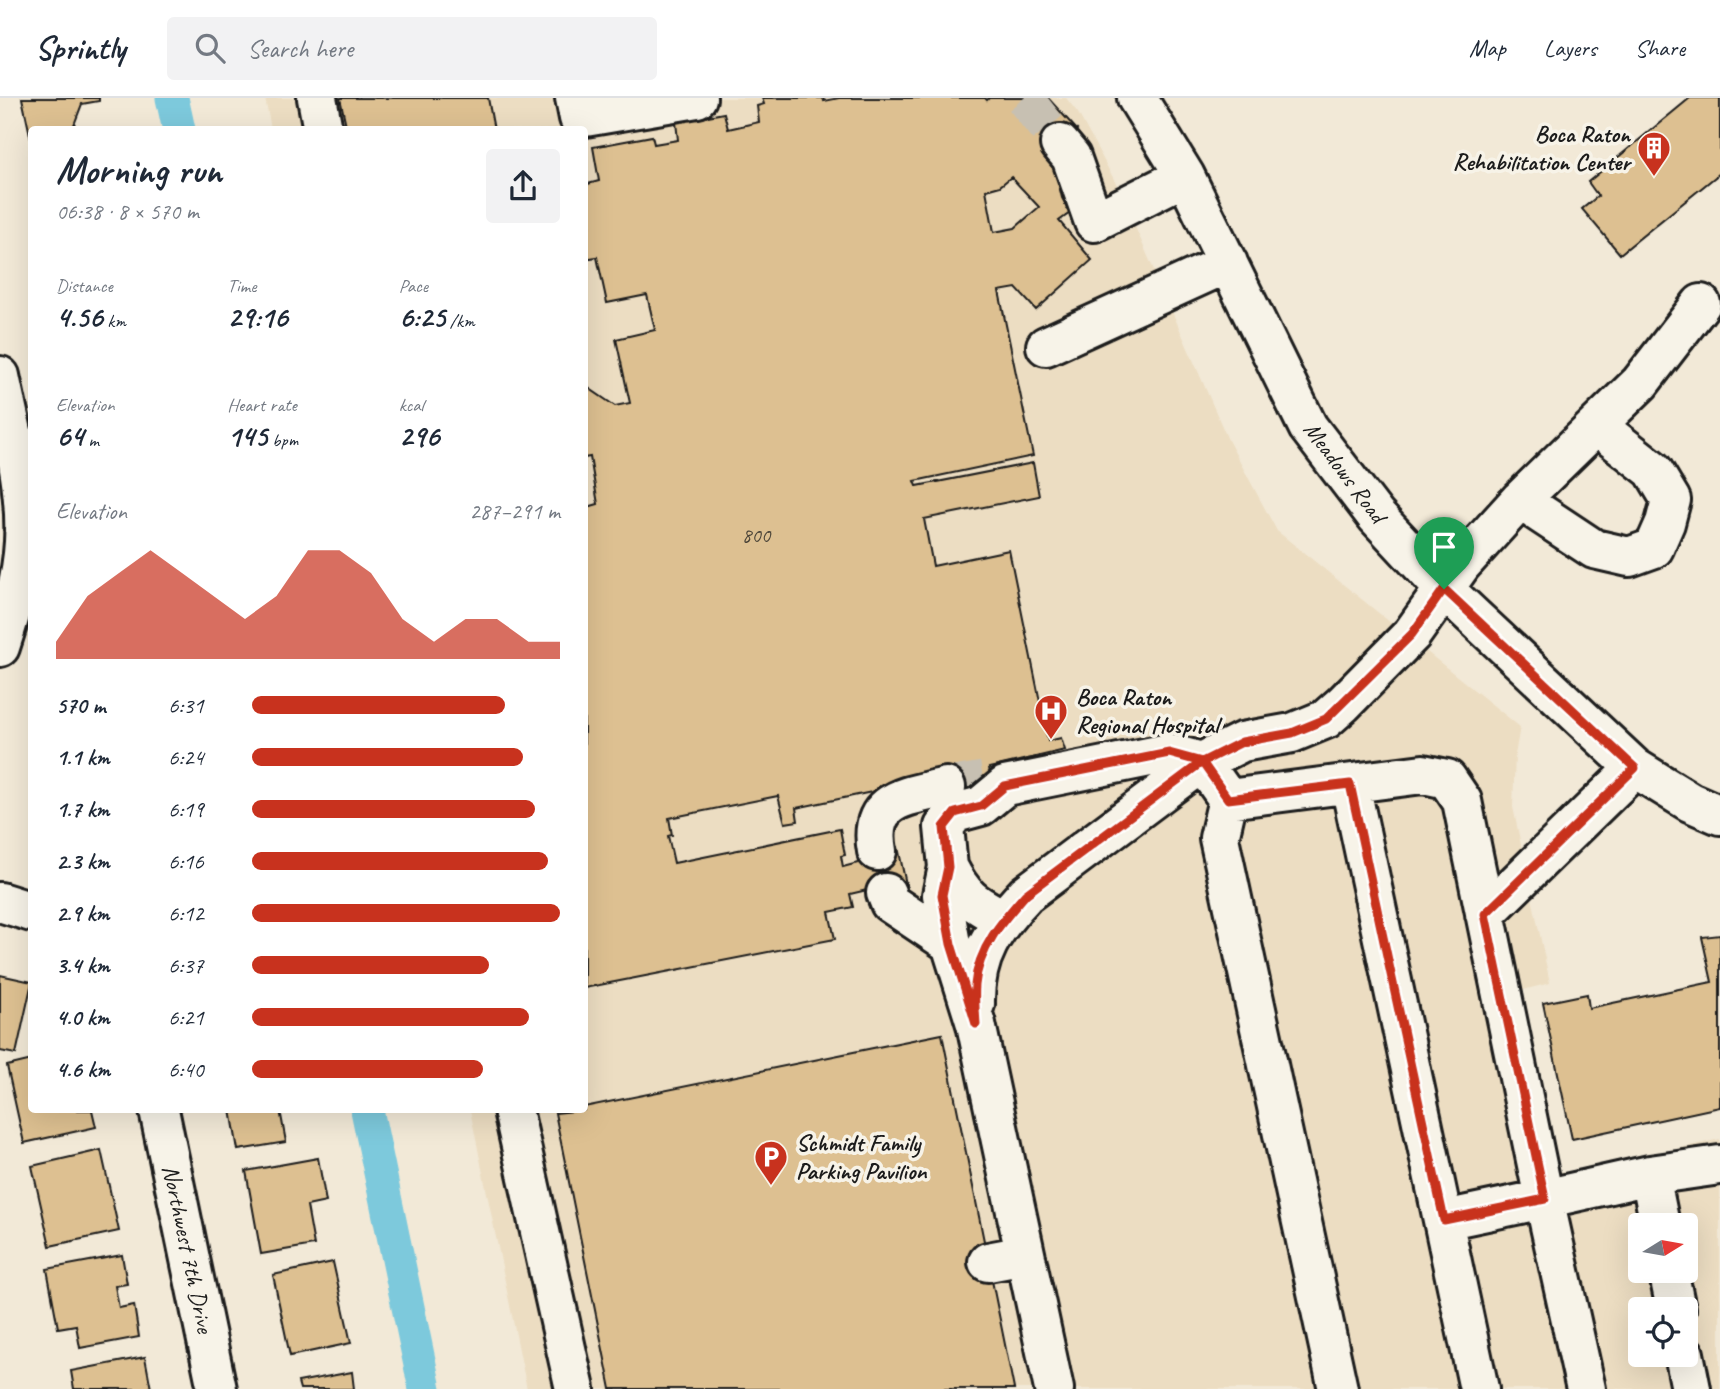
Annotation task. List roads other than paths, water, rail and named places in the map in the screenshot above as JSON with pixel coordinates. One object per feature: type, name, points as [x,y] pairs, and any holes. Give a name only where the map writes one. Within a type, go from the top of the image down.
[{"type":"street","points":[[317,98],[322,126]]},
{"type":"street","points":[[575,98],[579,118],[697,98]]},
{"type":"street","name":"Meadows Road","points":[[1137,98],[1185,176],[1308,427],[1376,516],[1444,589],[1635,768],[1690,802],[1720,815]]},
{"type":"street","points":[[1060,144],[1071,157],[1094,222],[1185,176]]},
{"type":"street","points":[[1046,345],[1228,263]]},
{"type":"street","points":[[976,1024],[975,983],[984,950],[1003,919],[1026,894],[1202,762],[1242,742],[1292,733],[1326,719],[1412,634],[1461,565],[1520,500],[1640,383],[1701,304]]},
{"type":"street","points":[[0,376],[20,475],[24,518],[20,576],[0,647]]},
{"type":"street","points":[[1520,500],[1594,549],[1629,558],[1654,548],[1671,500],[1653,470],[1597,426]]},
{"type":"street","points":[[1054,1389],[976,1024],[951,944],[942,895],[948,867],[944,827],[955,813],[981,806],[998,782],[1169,753],[1202,762],[1228,799],[1219,838],[1338,1389]]},
{"type":"street","points":[[1485,914],[1635,768]]},
{"type":"street","points":[[1228,799],[1423,774],[1447,779],[1461,802],[1586,1389]]},
{"type":"street","points":[[1350,784],[1479,1389]]},
{"type":"street","points":[[877,851],[875,826],[884,809],[903,797],[946,787]]},
{"type":"street","points":[[948,867],[968,898],[1003,919]]},
{"type":"street","points":[[886,893],[890,903],[951,944]]},
{"type":"street","points":[[0,902],[28,911]]},
{"type":"street","name":"Northwest 7th Drive","points":[[160,1113],[218,1389]]},
{"type":"street","points":[[514,1113],[575,1389]]},
{"type":"street","points":[[1444,1220],[1650,1175],[1720,1165]]},
{"type":"street","points":[[1650,1175],[1658,1213]]},
{"type":"street","points":[[988,1262],[1026,1255]]},
{"type":"street","points":[[1687,1367],[1691,1389]]},
{"type":"waterway","points":[[172,98],[178,126]]},
{"type":"waterway","points":[[368,1113],[425,1389]]},
{"type":"tunnel","points":[[1024,98],[1060,144]]},
{"type":"tunnel","points":[[946,787],[991,779]]},
{"type":"place","name":"Boca Raton Rehabilitation Center","points":[[1654,178]]},
{"type":"place","name":"Boca Raton Regional Hospital","points":[[1051,741]]},
{"type":"place","name":"Schmidt Family Parking Pavilion","points":[[771,1187]]}]
